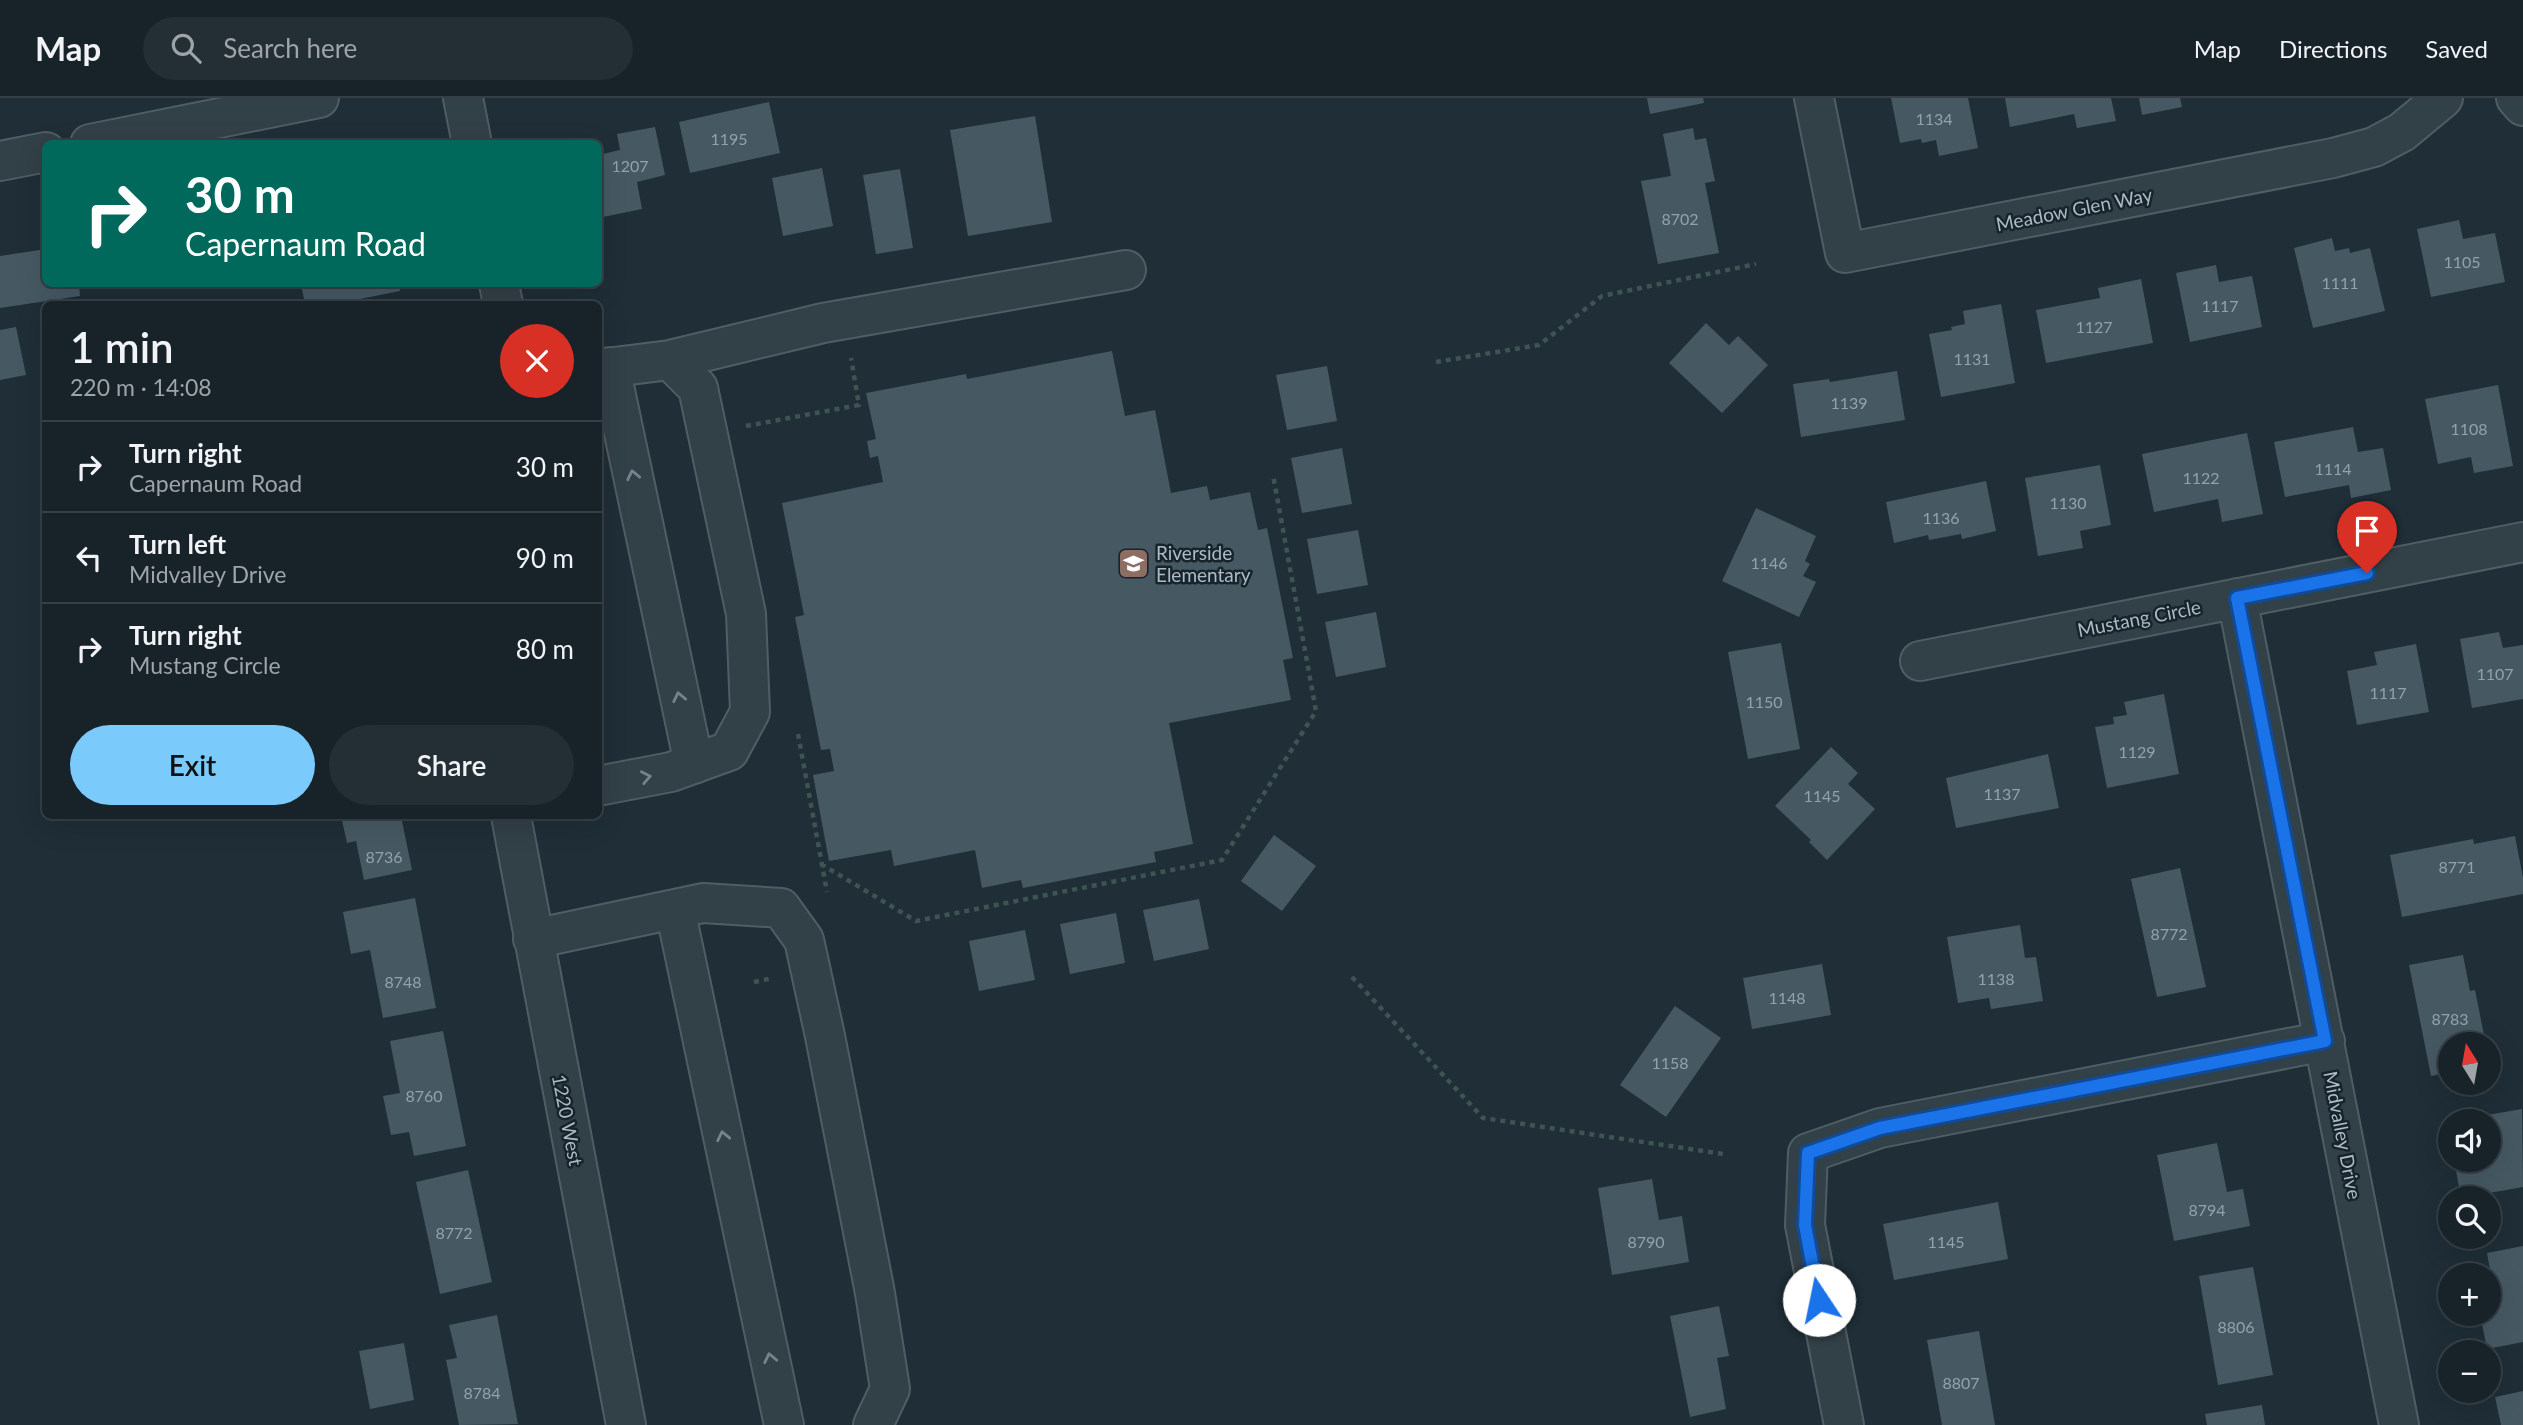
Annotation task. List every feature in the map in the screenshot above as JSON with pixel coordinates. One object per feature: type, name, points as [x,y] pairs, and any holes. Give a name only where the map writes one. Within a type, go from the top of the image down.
[{"type":"street","points":[[110,140],[320,98]]},
{"type":"street","points":[[463,98],[471,140]]},
{"type":"street","name":"Meadow Glen Way","points":[[1814,98],[1845,253],[2333,158],[2374,147],[2392,137],[2443,98]]},
{"type":"street","points":[[2516,98],[2523,106]]},
{"type":"street","points":[[0,161],[42,153]]},
{"type":"street","points":[[694,764],[604,368],[670,360],[844,319],[1126,270]]},
{"type":"street","points":[[602,785],[671,772],[729,751],[750,712],[746,614],[698,388],[670,360]]},
{"type":"street","name":"Mustang Circle","points":[[1920,662],[2523,542]]},
{"type":"street","name":"Midvalley Drive","points":[[2237,598],[2399,1425]]},
{"type":"street","name":"1220 West","points":[[512,819],[626,1425]]},
{"type":"street","points":[[533,939],[703,903],[781,908],[803,940],[875,1293],[890,1389],[873,1425]]},
{"type":"street","points":[[675,909],[784,1425]]},
{"type":"street","points":[[1844,1425],[1805,1225],[1808,1153],[1880,1128],[2325,1041]]},
{"type":"path","points":[[1436,362],[1539,345],[1602,296],[1756,264]]},
{"type":"path","points":[[741,428],[859,405],[844,319]]},
{"type":"path","points":[[821,864],[916,921],[1222,860],[1317,711],[1273,475]]},
{"type":"path","points":[[798,734],[827,892]]},
{"type":"path","points":[[1352,977],[1483,1118],[1723,1154]]},
{"type":"building","points":[[1647,98],[1703,98],[1704,103],[1650,114]]},
{"type":"building","points":[[1891,98],[1968,98],[1978,148],[1939,156],[1936,140],[1922,143],[1921,139],[1900,143]]},
{"type":"building","points":[[2005,98],[2111,98],[2116,121],[2077,128],[2074,114],[2010,127]]},
{"type":"building","points":[[2139,98],[2180,98],[2182,107],[2142,115]]},
{"type":"building","points":[[769,102],[780,153],[690,173],[679,122]]},
{"type":"building","points":[[1035,116],[1052,222],[968,236],[950,130]]},
{"type":"building","points":[[655,127],[665,175],[637,182],[642,209],[602,217],[602,154],[620,150],[617,134]]},
{"type":"building","points":[[1693,128],[1695,140],[1706,138],[1715,181],[1705,183],[1719,253],[1658,264],[1641,181],[1671,176],[1663,134]]},
{"type":"building","points":[[822,168],[833,226],[783,236],[772,178]]},
{"type":"building","points":[[900,169],[913,248],[876,254],[863,175]]},
{"type":"building","points":[[2459,220],[2463,239],[2495,233],[2505,282],[2431,297],[2417,229]]},
{"type":"building","points":[[2332,238],[2335,251],[2349,248],[2350,253],[2370,248],[2385,311],[2313,328],[2294,248]]},
{"type":"building","points":[[42,250],[42,287],[79,287],[80,296],[0,308],[0,256]]},
{"type":"building","points":[[2216,265],[2219,282],[2252,276],[2262,327],[2190,342],[2176,273]]},
{"type":"building","points":[[2141,279],[2153,343],[2046,363],[2036,310],[2100,298],[2098,288]]},
{"type":"building","points":[[302,287],[399,287],[400,291],[350,301],[304,301]]},
{"type":"building","points":[[2001,304],[2015,383],[1941,397],[1929,334],[1952,330],[1951,327],[1965,324],[1963,311]]},
{"type":"building","points":[[1706,323],[1729,345],[1738,336],[1768,365],[1722,413],[1669,363]]},
{"type":"building","points":[[16,327],[26,375],[0,380],[0,330]]},
{"type":"building","points":[[1112,351],[1125,416],[1155,410],[1171,493],[1207,486],[1210,500],[1250,492],[1258,530],[1267,528],[1293,658],[1283,660],[1291,700],[1169,723],[1193,844],[1154,852],[1156,862],[1023,888],[1021,880],[982,888],[975,850],[894,866],[891,850],[829,861],[813,775],[834,771],[830,749],[821,750],[795,617],[804,615],[782,503],[883,482],[878,456],[870,458],[867,441],[876,439],[866,393],[966,374],[967,379]]},
{"type":"building","points":[[1327,366],[1337,421],[1287,430],[1276,375]]},
{"type":"building","points":[[1897,371],[1905,420],[1801,437],[1793,384],[1829,379],[1830,382]]},
{"type":"building","points":[[2498,385],[2513,466],[2474,473],[2471,457],[2438,464],[2425,399]]},
{"type":"building","points":[[2353,427],[2358,452],[2383,448],[2391,490],[2351,498],[2349,485],[2285,497],[2274,442]]},
{"type":"building","points":[[2247,433],[2263,514],[2222,522],[2218,499],[2154,512],[2142,454]]},
{"type":"building","points":[[1342,448],[1352,504],[1302,513],[1291,458]]},
{"type":"building","points":[[2100,465],[2111,525],[2080,531],[2083,548],[2038,556],[2025,478]]},
{"type":"building","points":[[1986,481],[1996,531],[1962,539],[1961,534],[1929,540],[1928,535],[1894,543],[1886,502]]},
{"type":"building","points":[[1756,508],[1816,536],[1805,561],[1810,564],[1803,576],[1816,582],[1799,617],[1722,581]]},
{"type":"building","points":[[1358,530],[1368,585],[1317,594],[1307,539]]},
{"type":"building","points":[[1376,612],[1386,667],[1336,677],[1325,622]]},
{"type":"building","points":[[2499,632],[2503,648],[2523,645],[2523,699],[2472,708],[2460,639]]},
{"type":"building","points":[[1781,643],[1800,749],[1748,759],[1728,652]]},
{"type":"building","points":[[2416,644],[2429,712],[2357,725],[2347,671],[2377,665],[2374,652]]},
{"type":"building","points":[[2164,694],[2179,774],[2107,788],[2095,727],[2114,724],[2113,717],[2127,715],[2124,702]]},
{"type":"building","points":[[1831,747],[1858,773],[1848,784],[1875,809],[1827,860],[1809,842],[1811,840],[1775,806]]},
{"type":"building","points":[[2048,754],[2059,808],[1956,828],[1946,778]]},
{"type":"building","points":[[342,819],[402,819],[412,870],[364,880],[356,841],[347,843]]},
{"type":"building","points":[[1274,835],[1316,866],[1282,911],[1241,881]]},
{"type":"building","points":[[2515,836],[2523,878],[2523,894],[2402,917],[2390,855],[2473,839],[2474,844]]},
{"type":"building","points":[[2180,868],[2206,987],[2157,997],[2131,879]]},
{"type":"building","points":[[415,898],[436,1008],[383,1018],[370,950],[351,954],[343,912]]},
{"type":"building","points":[[1199,899],[1209,949],[1154,961],[1143,910]]},
{"type":"building","points":[[1116,913],[1125,963],[1070,974],[1060,924]]},
{"type":"building","points":[[2020,925],[2025,958],[2036,957],[2043,1001],[1991,1009],[1989,998],[1958,1003],[1947,937]]},
{"type":"building","points":[[1025,930],[1035,980],[979,991],[969,941]]},
{"type":"building","points":[[2463,955],[2470,991],[2475,990],[2483,1032],[2438,1032],[2438,1075],[2431,1076],[2409,965]]},
{"type":"building","points":[[1822,964],[1831,1015],[1752,1029],[1743,978]]},
{"type":"building","points":[[1675,1006],[1721,1038],[1666,1117],[1620,1085]]},
{"type":"building","points":[[443,1031],[466,1146],[414,1156],[409,1132],[391,1135],[383,1096],[400,1093],[390,1041]]},
{"type":"building","points":[[2522,1109],[2523,1187],[2501,1191],[2501,1186],[2459,1186],[2456,1172],[2501,1172],[2501,1113]]},
{"type":"building","points":[[2217,1143],[2227,1192],[2243,1189],[2250,1226],[2174,1241],[2157,1155]]},
{"type":"building","points":[[468,1170],[492,1282],[440,1294],[416,1182]]},
{"type":"building","points":[[1652,1179],[1659,1220],[1682,1216],[1689,1262],[1612,1275],[1598,1188]]},
{"type":"building","points":[[1998,1202],[2008,1259],[1894,1280],[1883,1224]]},
{"type":"building","points":[[2523,1246],[2523,1342],[2501,1346],[2501,1340],[2485,1340],[2482,1326],[2501,1326],[2501,1263],[2489,1263],[2487,1253]]},
{"type":"building","points":[[2253,1267],[2273,1375],[2218,1385],[2199,1276]]},
{"type":"building","points":[[1719,1306],[1729,1356],[1717,1358],[1726,1409],[1690,1417],[1670,1316]]},
{"type":"building","points":[[497,1315],[518,1424],[459,1425],[446,1360],[457,1358],[449,1325]]},
{"type":"building","points":[[1979,1331],[1995,1425],[1942,1425],[1927,1340]]},
{"type":"building","points":[[404,1343],[414,1400],[370,1409],[359,1351]]},
{"type":"building","points":[[2523,1391],[2523,1425],[2501,1425],[2496,1403],[2501,1403],[2501,1396]]},
{"type":"building","points":[[2262,1405],[2265,1425],[2207,1425],[2205,1414]]},
{"type":"place","name":"Riverside Elementary","points":[[1133,563]]},
{"type":"route","points":[[1819,1300],[1805,1225],[1808,1153],[1880,1128],[2325,1041],[2237,598],[2367,573]]}]
